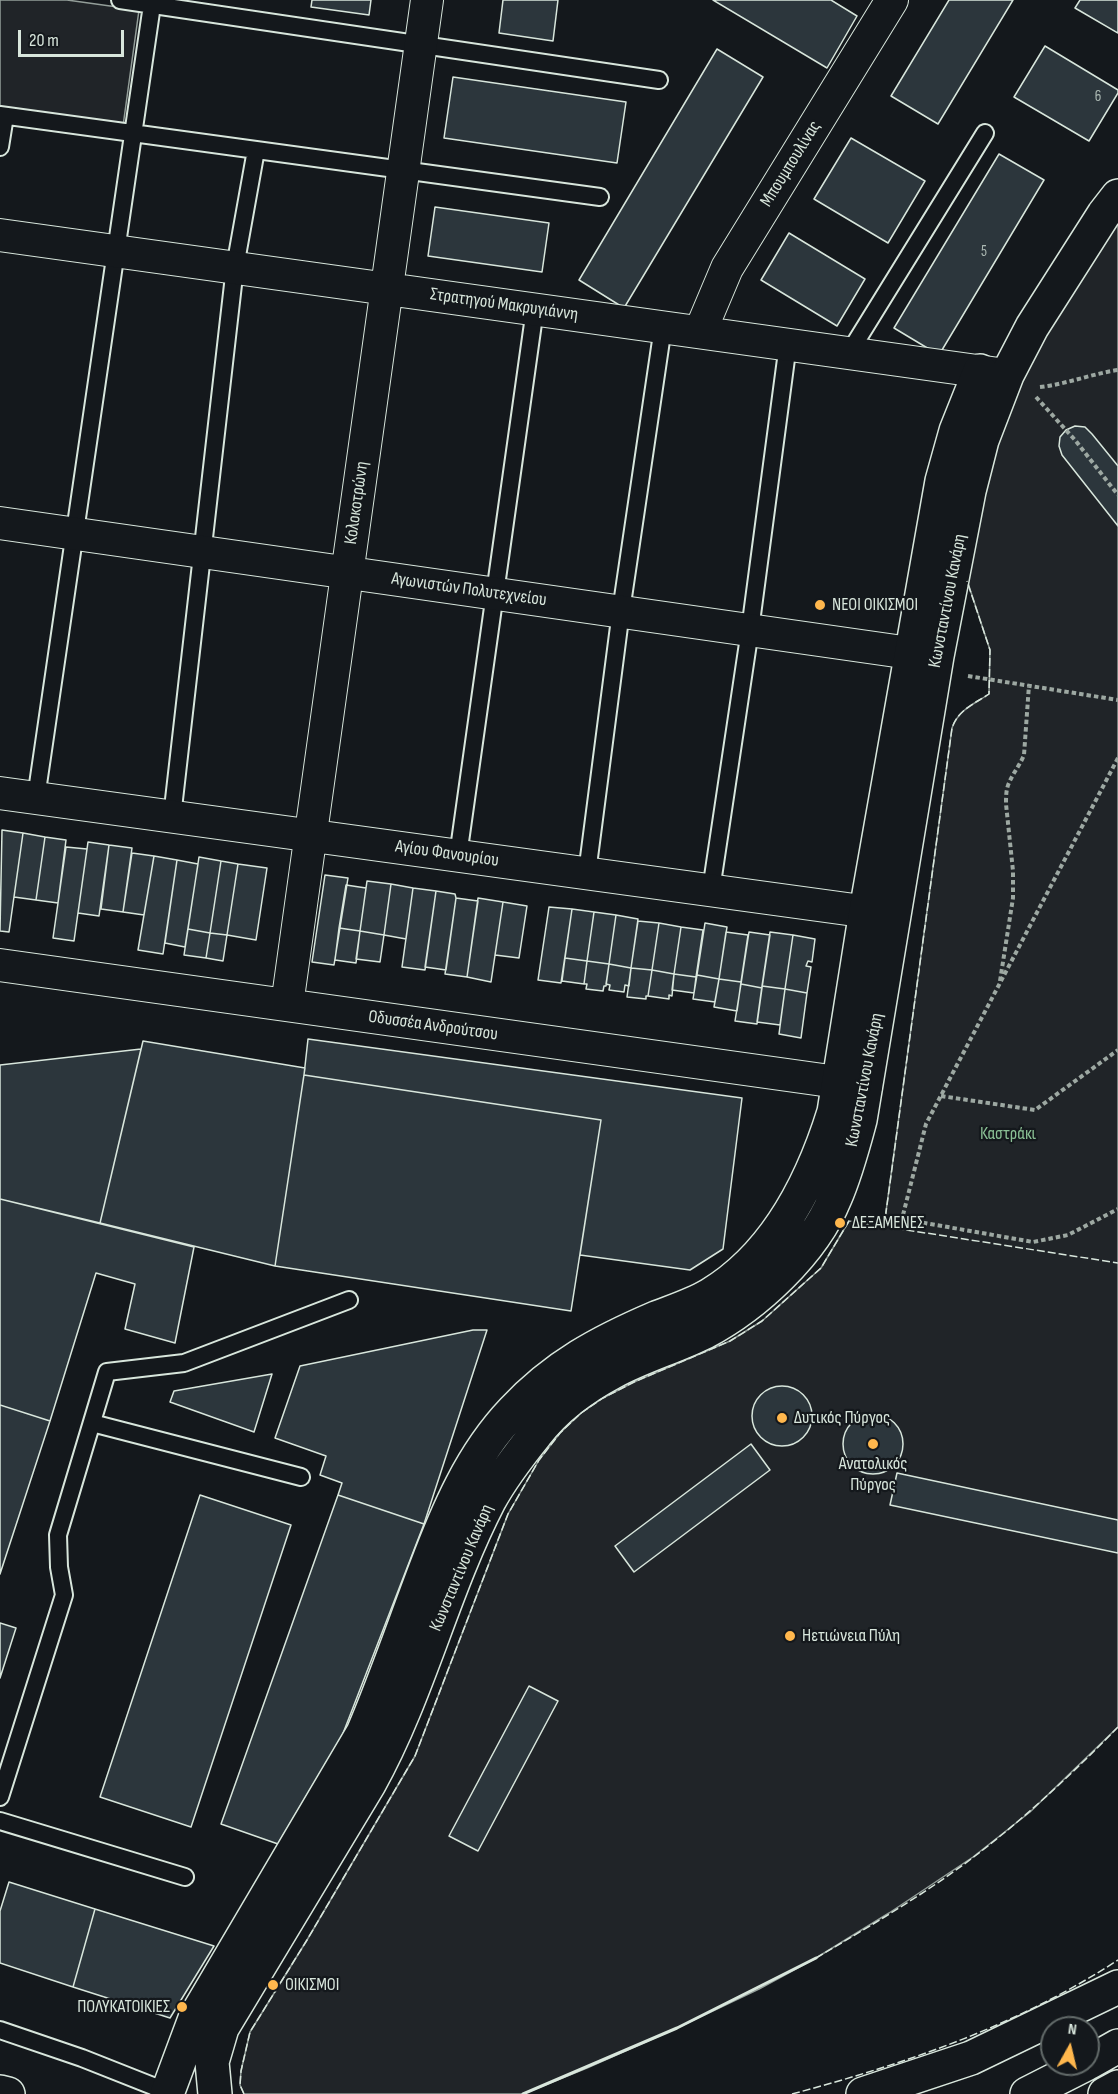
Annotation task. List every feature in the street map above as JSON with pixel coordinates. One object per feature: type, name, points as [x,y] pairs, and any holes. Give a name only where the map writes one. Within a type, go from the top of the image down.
[{"type":"street","name":"Κολοκοτρώνη","points":[[287,1005],[427,0]]},
{"type":"street","name":"Μπουμπουλίνας","points":[[699,332],[728,268],[892,0]]},
{"type":"street","name":"Κωνσταντίνου Κανάρη","points":[[215,2094],[212,2062],[222,2028],[389,1748],[469,1544],[490,1499],[537,1431],[566,1403],[614,1372],[705,1332],[759,1295],[815,1234],[835,1198],[852,1150],[853,1084],[880,913],[928,660],[942,482],[956,431],[993,373],[1032,327],[1104,214],[1118,196]]},
{"type":"street","name":"Στρατηγού Μακρυγιάννη","points":[[0,236],[993,373]]},
{"type":"street","name":"Αγωνιστών Πολυτεχνείου","points":[[0,523],[750,630],[928,660]]},
{"type":"street","name":"Αγίου Φανουρίου","points":[[0,793],[880,913]]},
{"type":"street","name":"Οδυσσέα Ανδρούτσου","points":[[0,965],[853,1084]]},
{"type":"street","name":"Κωνσταντίνου Κανάρη","points":[[168,2093],[196,2016],[363,1733],[443,1522],[467,1474],[492,1435],[533,1391],[567,1363],[600,1344],[697,1303],[739,1274],[764,1248],[789,1216],[810,1177],[834,1112],[853,1084]]},
{"type":"street","points":[[863,2094],[971,2058],[1118,1987]]},
{"type":"street","points":[[1100,2056],[1118,2046]]},
{"type":"street","points":[[1027,2094],[1062,2076]]},
{"type":"street","points":[[1105,2094],[1118,2087]]},
{"type":"street","points":[[0,2092],[8,2094]]},
{"type":"lane","points":[[120,0],[659,80]]},
{"type":"lane","points":[[36,798],[152,5]]},
{"type":"lane","points":[[0,147],[2,116],[600,197]]},
{"type":"lane","points":[[849,353],[985,133]]},
{"type":"lane","points":[[172,817],[235,267],[256,150]]},
{"type":"lane","points":[[458,856],[535,309]]},
{"type":"lane","points":[[587,873],[621,611],[663,327]]},
{"type":"lane","points":[[711,890],[750,630],[788,344]]},
{"type":"lane","points":[[0,1797],[64,1595],[58,1567],[58,1535],[107,1372],[184,1363],[349,1300]]},
{"type":"lane","points":[[92,1423],[301,1477]]},
{"type":"lane","points":[[0,1821],[185,1877]]},
{"type":"lane","points":[[0,2030],[82,2058],[168,2093]]},
{"type":"path","points":[[1039,387],[1062,385],[1096,373],[1118,370]]},
{"type":"path","points":[[1035,396],[1075,440],[1118,495]]},
{"type":"path","points":[[928,660],[1029,686],[1118,700]]},
{"type":"path","points":[[999,985],[1013,898],[1006,793],[1008,783],[1021,764],[1024,755],[1029,686]]},
{"type":"path","points":[[1118,758],[926,1124],[902,1218],[1033,1242],[1068,1235],[1118,1209]]},
{"type":"path","points":[[941,1096],[1035,1110],[1118,1050]]},
{"type":"green space","points":[[0,0],[67,0],[139,10],[123,126],[0,109]]},
{"type":"green space","name":"Ηετιώνεια Πύλη","points":[[1118,222],[1118,1727],[1030,1812],[973,1857],[889,1913],[816,1958],[759,1989],[587,2068],[523,2094],[244,2094],[240,2085],[241,2071],[250,2032],[415,1756],[508,1514],[539,1460],[560,1433],[581,1413],[603,1398],[634,1382],[730,1341],[762,1321],[821,1268],[849,1221],[884,1226],[952,728],[962,712],[989,694],[990,650],[965,574],[982,482],[1018,380]]},
{"type":"building","points":[[312,0],[371,0],[369,15],[311,7]]},
{"type":"building","points":[[503,0],[558,0],[553,41],[499,33]]},
{"type":"building","points":[[713,0],[831,0],[857,16],[827,68]]},
{"type":"building","points":[[949,0],[1013,0],[938,124],[891,96]]},
{"type":"building","points":[[1080,0],[1118,0],[1118,33],[1075,8]]},
{"type":"building","points":[[1045,46],[1118,90],[1089,141],[1014,97]]},
{"type":"building","points":[[717,49],[763,77],[624,308],[579,280]]},
{"type":"building","points":[[453,77],[626,102],[617,163],[444,138]]},
{"type":"building","points":[[851,138],[925,181],[888,243],[814,199]]},
{"type":"building","points":[[999,154],[1044,180],[939,355],[894,328]]},
{"type":"building","points":[[435,207],[549,223],[542,272],[428,256]]},
{"type":"building","points":[[789,233],[865,279],[837,326],[761,280]]},
{"type":"building","points":[[1075,426],[1085,427],[1118,466],[1118,526],[1062,455],[1059,446],[1060,437],[1066,430]]},
{"type":"building","points":[[2,830],[23,833],[9,932],[0,931]]},
{"type":"building","points":[[23,833],[45,837],[36,900],[14,897]]},
{"type":"building","points":[[45,837],[66,840],[58,903],[36,900]]},
{"type":"building","points":[[88,842],[109,845],[99,916],[78,913]]},
{"type":"building","points":[[109,845],[132,848],[123,912],[101,909]]},
{"type":"building","points":[[66,847],[87,849],[74,941],[53,938]]},
{"type":"building","points":[[132,853],[154,856],[144,915],[123,912]]},
{"type":"building","points":[[154,856],[177,860],[163,954],[138,950]]},
{"type":"building","points":[[199,857],[221,861],[210,933],[188,929]]},
{"type":"building","points":[[177,860],[198,864],[185,947],[165,943]]},
{"type":"building","points":[[221,861],[238,864],[227,935],[210,933]]},
{"type":"building","points":[[238,864],[267,868],[256,940],[227,935]]},
{"type":"building","points":[[325,875],[348,878],[334,965],[312,962]]},
{"type":"building","points":[[367,881],[391,884],[384,935],[360,931]]},
{"type":"building","points":[[391,884],[413,888],[406,939],[384,935]]},
{"type":"building","points":[[346,885],[366,888],[360,931],[339,928]]},
{"type":"building","points":[[413,888],[436,891],[425,970],[402,967]]},
{"type":"building","points":[[436,891],[455,894],[456,898],[446,970],[425,967]]},
{"type":"building","points":[[456,898],[478,901],[467,977],[445,974]]},
{"type":"building","points":[[478,898],[503,902],[491,982],[467,977]]},
{"type":"building","points":[[503,902],[527,906],[519,958],[495,955]]},
{"type":"building","points":[[549,907],[572,909],[561,983],[538,980]]},
{"type":"building","points":[[572,909],[594,912],[587,961],[565,958]]},
{"type":"building","points":[[594,912],[616,915],[609,964],[587,961]]},
{"type":"building","points":[[616,915],[638,919],[631,968],[609,964]]},
{"type":"building","points":[[638,921],[659,923],[652,970],[631,968]]},
{"type":"building","points":[[659,923],[681,927],[674,974],[652,970]]},
{"type":"building","points":[[705,923],[727,927],[719,979],[697,975]]},
{"type":"building","points":[[681,927],[703,930],[696,977],[674,974]]},
{"type":"building","points":[[339,928],[360,931],[356,963],[335,960]]},
{"type":"building","points":[[188,929],[210,933],[206,958],[184,955]]},
{"type":"building","points":[[360,931],[384,935],[380,962],[356,959]]},
{"type":"building","points":[[726,932],[748,935],[741,982],[719,979]]},
{"type":"building","points":[[749,932],[770,935],[762,988],[741,984]]},
{"type":"building","points":[[770,932],[793,935],[785,989],[762,986]]},
{"type":"building","points":[[210,933],[227,935],[223,961],[206,958]]},
{"type":"building","points":[[793,935],[815,939],[812,962],[808,961],[806,966],[811,967],[807,993],[785,989]]},
{"type":"building","points":[[565,958],[587,961],[584,984],[562,981]]},
{"type":"building","points":[[587,961],[609,964],[606,986],[603,991],[586,989],[587,984],[584,984]]},
{"type":"building","points":[[609,964],[631,968],[629,986],[625,985],[624,992],[609,990],[610,985],[606,984]]},
{"type":"building","points":[[631,968],[652,970],[646,999],[627,997]]},
{"type":"building","points":[[652,970],[674,974],[672,996],[669,995],[669,999],[648,996]]},
{"type":"building","points":[[674,974],[696,977],[694,993],[672,990]]},
{"type":"building","points":[[697,975],[719,979],[715,1002],[693,999]]},
{"type":"building","points":[[719,979],[741,982],[737,1011],[714,1007]]},
{"type":"building","points":[[741,984],[762,988],[757,1024],[735,1021]]},
{"type":"building","points":[[762,986],[785,989],[780,1025],[757,1022]]},
{"type":"building","points":[[785,989],[807,993],[801,1038],[779,1034]]},
{"type":"building","points":[[308,1039],[742,1098],[723,1249],[690,1270],[580,1255],[601,1120],[304,1075]]},
{"type":"building","points":[[143,1041],[305,1068],[275,1266],[100,1223]]},
{"type":"building","points":[[141,1049],[100,1223],[0,1199],[0,1065]]},
{"type":"building","points":[[304,1075],[601,1120],[571,1311],[275,1266]]},
{"type":"building","points":[[0,1199],[194,1247],[175,1343],[125,1329],[135,1284],[96,1273],[50,1421],[0,1405]]},
{"type":"building","points":[[473,1330],[487,1330],[424,1524],[338,1495],[342,1483],[320,1475],[326,1456],[275,1438],[300,1366]]},
{"type":"building","points":[[272,1374],[254,1432],[170,1402],[174,1391]]},
{"type":"building","name":"Δυτικός Πύργος","points":[[782,1386],[799,1391],[807,1399],[812,1416],[807,1433],[799,1441],[782,1446],[765,1441],[757,1433],[752,1416],[757,1399],[765,1391]]},
{"type":"building","points":[[0,1405],[50,1421],[0,1574]]},
{"type":"building","name":"Ανατολικός Πύργος","points":[[873,1414],[890,1419],[898,1427],[903,1444],[898,1461],[890,1469],[873,1474],[856,1469],[848,1461],[843,1444],[848,1427],[856,1419]]},
{"type":"building","points":[[751,1444],[770,1470],[634,1572],[615,1546]]},
{"type":"building","points":[[897,1473],[1118,1520],[1118,1553],[890,1505]]},
{"type":"building","points":[[200,1495],[291,1525],[191,1827],[100,1797]]},
{"type":"building","points":[[338,1495],[424,1524],[342,1736],[278,1844],[221,1824]]},
{"type":"building","points":[[0,1623],[16,1628],[0,1678]]},
{"type":"building","points":[[529,1686],[558,1701],[478,1851],[449,1836]]},
{"type":"building","points":[[9,1882],[95,1909],[73,1987],[0,1963],[0,1911]]},
{"type":"building","points":[[95,1909],[214,1946],[170,2018],[73,1987]]},
{"type":"fence","points":[[884,1227],[952,728],[962,712],[989,694],[990,650],[967,581]]},
{"type":"fence","points":[[244,2094],[240,2085],[241,2071],[250,2032],[415,1756],[508,1514],[539,1460],[560,1433],[581,1413],[603,1398],[634,1382],[730,1341],[762,1321],[821,1268],[849,1221],[1118,1263]]},
{"type":"fence","points":[[816,1958],[917,1897],[975,1856],[1049,1794],[1118,1727]]},
{"type":"fence","points":[[792,2094],[877,2069],[960,2040],[1041,2004],[1118,1960]]},
{"type":"wall","points":[[523,2094],[677,2028],[816,1958]]},
{"type":"place","name":"ΝΕΟΙ ΟΙΚΙΣΜΟΙ","points":[[820,605]]},
{"type":"place","name":"ΔΕΞΑΜΕΝΕΣ","points":[[840,1223]]},
{"type":"place","name":"Δυτικός Πύργος","points":[[782,1418]]},
{"type":"place","name":"Ανατολικός Πύργος","points":[[873,1444]]},
{"type":"place","name":"Ηετιώνεια Πύλη","points":[[790,1636]]},
{"type":"place","name":"ΟΙΚΙΣΜΟΙ","points":[[273,1985]]},
{"type":"place","name":"ΠΟΛΥΚΑΤΟΙΚΙΕΣ","points":[[182,2007]]},
{"type":"park label","name":"Καστράκι","points":[[1008,1134]]}]
